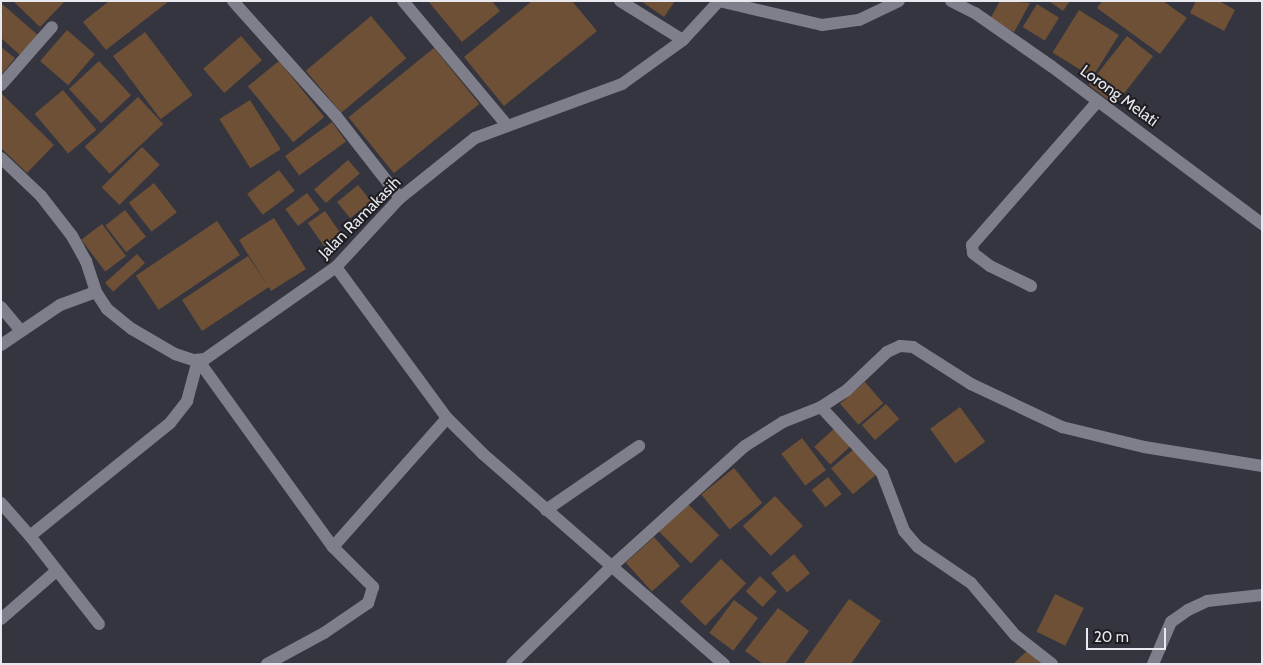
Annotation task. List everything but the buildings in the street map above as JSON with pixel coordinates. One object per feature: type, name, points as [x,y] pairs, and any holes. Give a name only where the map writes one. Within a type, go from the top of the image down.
[{"type":"street","points":[[233,1],[336,116],[400,198]]},
{"type":"street","points":[[403,1],[506,124]]},
{"type":"street","points":[[620,1],[683,40]]},
{"type":"street","points":[[719,1],[804,22],[838,25],[859,20],[899,1]]},
{"type":"street","name":"Jalan Ramakasih","points":[[198,360],[214,354],[336,267],[400,198],[475,138],[506,124],[622,84],[683,40],[719,1]]},
{"type":"street","name":"Lorong Melati","points":[[952,1],[975,13],[1098,101],[1262,224]]},
{"type":"street","points":[[1,85],[52,27]]},
{"type":"street","points":[[1031,286],[990,266],[973,253],[972,245],[1098,101]]},
{"type":"street","points":[[1,158],[41,196],[72,236],[86,261],[96,292],[107,309],[132,329],[175,354],[198,360],[333,547],[372,584],[371,599],[324,633],[266,664]]},
{"type":"street","points":[[336,267],[447,418],[546,510],[724,664]]},
{"type":"street","points":[[1,345],[60,305],[96,292]]},
{"type":"street","points":[[1,307],[21,331]]},
{"type":"street","points":[[512,664],[611,567],[745,446],[783,422],[821,407],[847,390],[887,352],[909,346],[971,384],[1062,427],[1144,447],[1262,466]]},
{"type":"street","points":[[30,536],[170,423],[187,401],[198,360]]},
{"type":"street","points":[[821,407],[882,473],[904,531],[918,547],[971,584],[1015,635],[1052,664]]},
{"type":"street","points":[[333,547],[447,418]]},
{"type":"street","points":[[546,510],[639,446]]},
{"type":"street","points":[[1,502],[30,536],[55,572],[99,624]]},
{"type":"street","points":[[1,619],[55,572]]},
{"type":"street","points":[[1153,664],[1172,622],[1188,610],[1207,601],[1262,595]]}]
